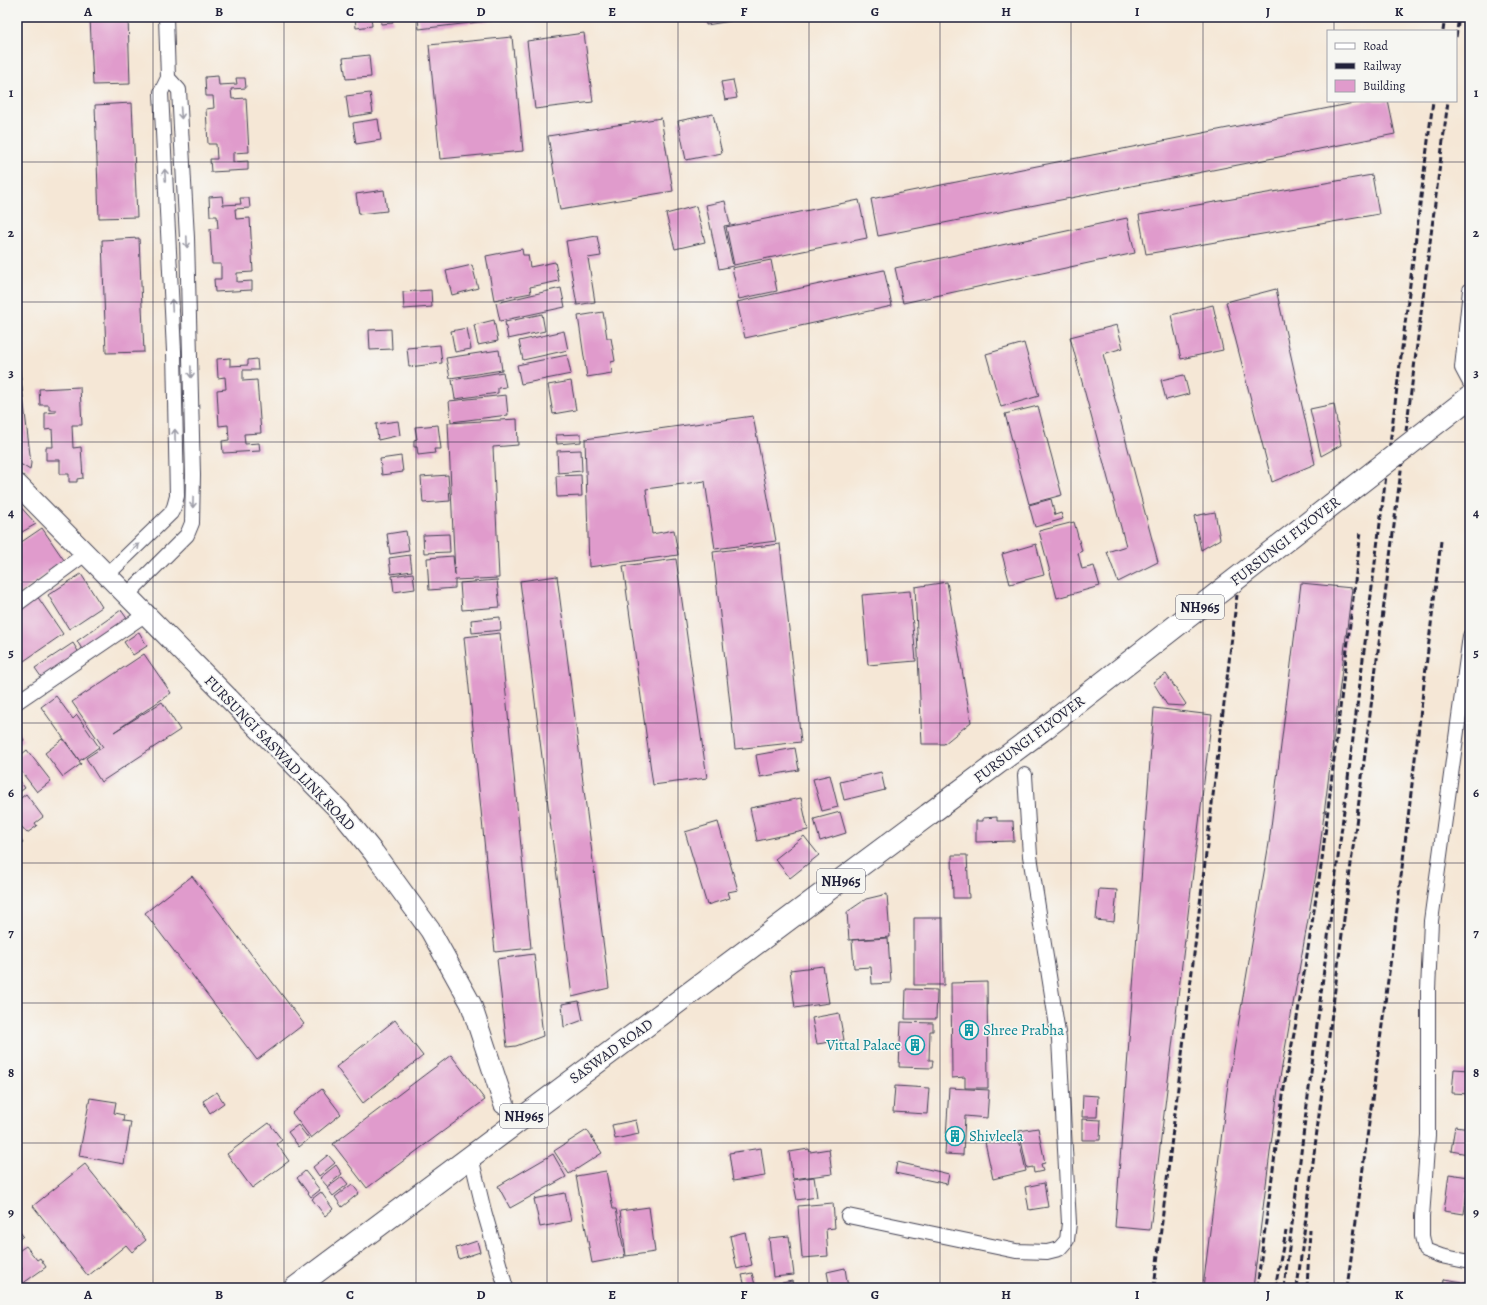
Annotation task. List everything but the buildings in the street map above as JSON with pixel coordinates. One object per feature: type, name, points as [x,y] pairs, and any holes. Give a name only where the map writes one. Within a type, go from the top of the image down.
[{"type":"highway","name":"FURSUNGI FLYOVER","points":[[928,815],[1047,726],[1470,398]]},
{"type":"highway","name":"SASWAD ROAD","points":[[295,1288],[928,815]]},
{"type":"street","points":[[107,576],[171,513],[177,496],[174,351],[161,92],[168,78],[166,17]]},
{"type":"street","points":[[127,595],[187,535],[192,523],[192,398],[183,145],[179,90],[168,78]]},
{"type":"street","points":[[1470,290],[1466,364],[1470,383]]},
{"type":"street","name":"FURSUNGI SASWAD LINK ROAD","points":[[17,484],[146,614],[197,668],[340,811],[374,853],[430,930],[471,1004],[504,1104]]},
{"type":"street","points":[[17,604],[85,554]]},
{"type":"street","points":[[17,702],[146,614]]},
{"type":"street","points":[[1470,636],[1431,921],[1428,990],[1428,1136],[1422,1236],[1425,1250],[1441,1256],[1470,1262]]},
{"type":"street","points":[[848,1216],[1016,1251],[1047,1252],[1059,1249],[1067,1240],[1069,1223],[1059,1039],[1030,856],[1025,775]]},
{"type":"street","points":[[471,1156],[484,1211],[506,1288]]},
{"type":"railway","points":[[1443,30],[1445,17]]},
{"type":"railway","points":[[1457,30],[1459,17]]},
{"type":"railway","points":[[1284,1288],[1433,102]]},
{"type":"railway","points":[[1297,1288],[1448,102]]},
{"type":"railway","points":[[1257,1288],[1285,1081],[1297,1018],[1322,860],[1361,531]]},
{"type":"railway","points":[[1347,1288],[1394,935],[1441,541]]},
{"type":"railway","points":[[1154,1288],[1237,595]]},
{"type":"railway","points":[[1307,1288],[1310,1230]]},
{"type":"railway","points":[[1275,1288],[1286,1231]]},
{"type":"place","name":"Shree Prabha","points":[[969,1030]]},
{"type":"place","name":"Vittal Palace","points":[[915,1045]]},
{"type":"place","name":"Shivleela","points":[[955,1136]]}]
